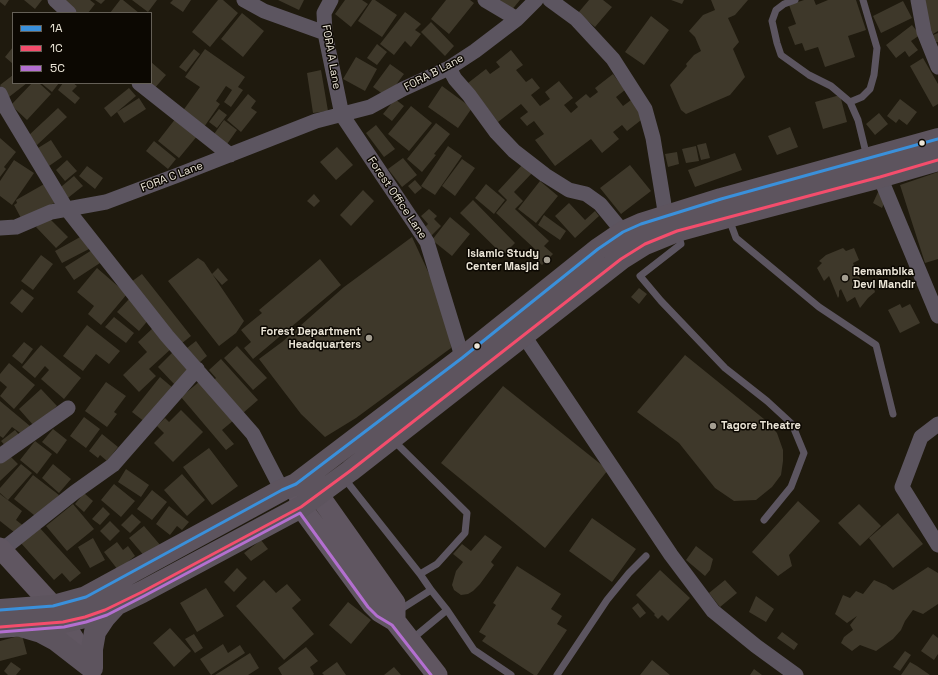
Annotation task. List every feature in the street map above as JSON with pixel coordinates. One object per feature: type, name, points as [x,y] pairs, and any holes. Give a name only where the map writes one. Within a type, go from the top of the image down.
[{"type":"main road","points":[[0,610],[85,617],[117,604],[301,507],[343,477],[621,259],[645,244],[672,224],[721,199],[938,140]]},
{"type":"main road","points":[[9,626],[58,614],[86,597],[289,487],[462,358],[598,249],[623,232],[641,224],[672,224],[728,217],[880,177],[938,160]]},
{"type":"main road","points":[[289,487],[318,494],[395,603],[395,617],[410,641],[437,675]]},
{"type":"main road","points":[[289,487],[301,507],[372,604],[380,612],[395,617]]},
{"type":"main road","points":[[1,549],[58,614],[93,673]]},
{"type":"main road","points":[[93,673],[92,649],[95,632],[104,617],[117,604]]},
{"type":"main road","points":[[9,626],[41,632],[56,640],[93,673]]},
{"type":"street","points":[[55,0],[68,12]]},
{"type":"street","points":[[244,0],[264,11],[326,33]]},
{"type":"street","name":"FORA A Lane","points":[[331,0],[324,13],[326,33],[342,114]]},
{"type":"street","points":[[484,0],[517,20]]},
{"type":"street","name":"FORA B Lane","points":[[342,114],[370,107],[449,68],[517,20],[536,0]]},
{"type":"street","points":[[550,0],[576,19],[614,59],[645,109],[672,224]]},
{"type":"street","points":[[918,0],[924,32],[938,67]]},
{"type":"street","points":[[449,68],[455,79],[469,95],[496,132],[514,150],[545,175],[569,190],[586,194],[591,197],[600,204],[623,232]]},
{"type":"street","points":[[140,84],[230,155]]},
{"type":"street","points":[[0,94],[7,110],[66,208],[167,336],[252,434],[289,487]]},
{"type":"street","name":"FORA C Lane","points":[[0,228],[16,227],[51,212],[66,208],[106,202],[316,121],[342,114]]},
{"type":"street","name":"Forest Office Lane","points":[[342,114],[427,242],[462,358],[470,378]]},
{"type":"street","points":[[880,177],[938,316]]},
{"type":"street","points":[[524,336],[671,555],[713,611],[756,646],[796,675]]},
{"type":"street","points":[[1,549],[113,465],[197,369]]},
{"type":"street","points":[[0,456],[68,408]]},
{"type":"street","points":[[938,424],[921,437],[902,487],[938,545]]},
{"type":"lane","points":[[795,0],[784,4],[776,10],[772,21],[781,55],[809,75],[831,86],[850,102],[858,120],[867,159]]},
{"type":"lane","points":[[850,102],[862,97],[870,89],[874,75],[877,48],[863,0]]},
{"type":"lane","points":[[728,217],[736,238],[819,307],[876,344],[893,414]]},
{"type":"lane","points":[[672,224],[681,244],[640,276],[661,301],[725,368],[767,401],[792,424],[804,453],[791,487],[764,520]]},
{"type":"lane","points":[[392,439],[466,513],[465,533],[437,564],[420,574]]},
{"type":"lane","points":[[343,477],[420,574],[474,650],[510,675]]},
{"type":"lane","points":[[557,675],[607,600],[629,573],[646,556]]},
{"type":"lane","points":[[395,617],[430,590]]},
{"type":"lane","points":[[410,641],[447,610]]},
{"type":"building","points":[[0,0],[9,0],[5,6],[0,2]]},
{"type":"building","points":[[24,0],[42,0],[35,9]]},
{"type":"building","points":[[61,0],[90,0],[95,4],[89,12],[76,12]]},
{"type":"building","points":[[95,0],[105,0],[101,4]]},
{"type":"building","points":[[120,0],[123,0],[138,12],[111,12]]},
{"type":"building","points":[[132,0],[157,0],[148,12]]},
{"type":"building","points":[[173,0],[191,0],[183,12],[170,3]]},
{"type":"building","points":[[218,0],[223,0],[238,13],[210,47],[192,32]]},
{"type":"building","points":[[278,0],[304,0],[299,10]]},
{"type":"building","points":[[345,0],[362,0],[368,4],[351,27],[335,14]]},
{"type":"building","points":[[372,0],[375,0],[397,15],[382,37],[358,21]]},
{"type":"building","points":[[446,0],[470,0],[474,3],[449,34],[431,19]]},
{"type":"building","points":[[496,0],[520,0],[510,12]]},
{"type":"building","points":[[589,0],[603,0],[612,7],[595,27],[578,13]]},
{"type":"building","points":[[671,0],[684,0],[682,4]]},
{"type":"building","points":[[711,0],[748,0],[735,15],[728,18],[739,42],[733,49],[745,77],[730,95],[686,114],[681,110],[670,85],[687,66],[686,64],[694,55],[701,51],[695,37],[689,31],[703,15],[715,10]]},
{"type":"building","points":[[804,0],[814,0],[816,5],[828,0],[856,0],[866,30],[848,36],[855,57],[825,67],[818,47],[805,51],[802,43],[795,45],[788,27],[796,24],[789,5]]},
{"type":"building","points":[[925,0],[938,0],[938,31],[933,34],[918,3]]},
{"type":"building","points":[[903,1],[912,18],[881,33],[873,16]]},
{"type":"building","points":[[405,12],[421,24],[415,30],[421,34],[411,47],[405,41],[394,55],[380,44]]},
{"type":"building","points":[[242,13],[264,31],[243,57],[221,39]]},
{"type":"building","points":[[651,16],[669,30],[644,65],[625,52]]},
{"type":"building","points":[[431,22],[454,46],[445,56],[421,32]]},
{"type":"building","points":[[912,25],[920,35],[911,41],[918,50],[909,57],[905,51],[896,58],[886,45]]},
{"type":"building","points":[[938,33],[938,42],[936,42],[933,35]]},
{"type":"building","points":[[377,44],[387,52],[377,65],[367,58]]},
{"type":"building","points":[[12,48],[12,63],[5,57]]},
{"type":"building","points":[[194,49],[200,54],[186,72],[179,67]]},
{"type":"building","points":[[205,49],[245,77],[238,87],[243,90],[231,107],[224,102],[232,90],[226,86],[216,101],[220,104],[204,127],[182,112],[200,87],[185,77]]},
{"type":"building","points":[[511,50],[523,65],[516,70],[526,82],[532,78],[540,88],[531,95],[540,106],[550,99],[545,92],[559,81],[573,98],[564,105],[571,113],[578,107],[575,103],[586,94],[590,98],[598,92],[595,88],[613,74],[625,90],[616,97],[623,106],[631,100],[645,117],[627,131],[622,125],[613,132],[619,139],[602,153],[591,139],[555,166],[535,140],[544,134],[534,121],[527,126],[520,118],[528,112],[521,104],[498,122],[468,83],[486,69],[490,74],[500,67],[496,62]]},
{"type":"building","points":[[356,57],[377,69],[365,91],[343,79]]},
{"type":"building","points":[[923,58],[938,84],[938,104],[933,107],[910,66]]},
{"type":"building","points":[[152,63],[166,75],[154,89],[152,84]]},
{"type":"building","points":[[390,64],[404,74],[387,97],[373,87]]},
{"type":"building","points":[[321,70],[328,111],[313,113],[307,73]]},
{"type":"building","points":[[12,76],[12,84],[26,84],[9,97],[0,85]]},
{"type":"building","points":[[31,84],[40,84],[51,94],[27,120],[11,105]]},
{"type":"building","points":[[42,84],[58,84],[52,92]]},
{"type":"building","points":[[62,84],[74,84],[77,86],[72,91],[80,98],[75,104],[58,90]]},
{"type":"building","points":[[442,86],[472,108],[458,128],[428,107]]},
{"type":"building","points":[[129,88],[136,96],[111,117],[104,108]]},
{"type":"building","points":[[248,94],[256,101],[251,108],[257,112],[241,132],[227,120]]},
{"type":"building","points":[[840,95],[847,122],[823,129],[815,102]]},
{"type":"building","points":[[139,98],[146,109],[124,123],[117,112]]},
{"type":"building","points":[[395,99],[404,106],[392,121],[383,114]]},
{"type":"building","points":[[900,99],[917,112],[907,125],[899,119],[896,123],[887,116]]},
{"type":"building","points":[[411,106],[432,123],[409,151],[388,134]]},
{"type":"building","points":[[58,108],[67,117],[37,145],[28,136]]},
{"type":"building","points":[[219,109],[227,115],[217,128],[209,122]]},
{"type":"building","points":[[879,113],[888,124],[875,135],[866,124]]},
{"type":"building","points":[[176,118],[198,135],[179,158],[158,141]]},
{"type":"building","points":[[224,120],[237,130],[225,147],[212,137]]},
{"type":"building","points":[[436,123],[450,134],[422,172],[407,159]]},
{"type":"building","points":[[376,125],[395,149],[384,157],[366,133]]},
{"type":"building","points":[[790,127],[798,147],[777,155],[768,136]]},
{"type":"building","points":[[0,138],[16,152],[4,167],[6,169],[0,177]]},
{"type":"building","points":[[51,140],[62,157],[49,166],[38,148]]},
{"type":"building","points":[[154,141],[176,159],[168,169],[146,151]]},
{"type":"building","points":[[706,143],[710,158],[701,160],[697,145]]},
{"type":"building","points":[[448,146],[462,156],[435,195],[421,186]]},
{"type":"building","points":[[696,146],[699,161],[686,163],[682,149]]},
{"type":"building","points":[[337,147],[353,165],[336,180],[320,162]]},
{"type":"building","points":[[677,152],[679,164],[668,167],[665,154]]},
{"type":"building","points":[[735,153],[742,170],[695,187],[688,170]]},
{"type":"building","points":[[403,158],[417,175],[402,187],[388,169]]},
{"type":"building","points":[[462,159],[475,168],[455,196],[442,186]]},
{"type":"building","points":[[14,160],[34,173],[12,205],[0,196],[0,181]]},
{"type":"building","points":[[67,160],[77,171],[65,181],[56,170]]},
{"type":"building","points":[[524,163],[533,172],[514,192],[523,201],[515,209],[549,241],[544,246],[553,254],[542,265],[532,256],[537,251],[496,213],[507,200],[498,191]]},
{"type":"building","points":[[630,165],[651,191],[621,214],[600,188]]},
{"type":"building","points":[[87,166],[103,178],[95,189],[79,176]]},
{"type":"building","points":[[938,172],[938,259],[925,263],[900,185]]},
{"type":"building","points":[[74,176],[83,186],[64,201],[56,191]]},
{"type":"building","points":[[415,180],[422,188],[415,194],[408,186]]},
{"type":"building","points":[[540,181],[558,196],[536,223],[518,209]]},
{"type":"building","points":[[46,183],[56,202],[22,220],[14,205],[17,203],[16,200]]},
{"type":"building","points":[[486,184],[505,200],[494,214],[475,198]]},
{"type":"building","points":[[363,190],[374,201],[351,226],[340,215]]},
{"type":"building","points":[[878,192],[887,197],[882,208],[873,203]]},
{"type":"building","points":[[314,194],[320,201],[314,207],[307,201]]},
{"type":"building","points":[[473,200],[515,243],[503,255],[460,213]]},
{"type":"building","points":[[569,203],[585,220],[595,211],[599,216],[575,238],[555,216]]},
{"type":"building","points":[[429,209],[437,216],[434,219],[441,226],[428,239],[421,231],[428,224],[421,216]]},
{"type":"building","points":[[544,215],[566,231],[560,240],[538,225]]},
{"type":"building","points":[[47,216],[68,237],[56,248],[36,227]]},
{"type":"building","points":[[450,217],[470,234],[452,256],[432,240]]},
{"type":"building","points":[[82,236],[89,249],[62,263],[55,251]]},
{"type":"building","name":"Forest Department Headquarters","points":[[412,237],[432,280],[450,334],[451,348],[356,418],[325,437],[301,414],[259,359],[282,342],[344,287]]},
{"type":"building","name":"Remambika Devi Mandir","points":[[843,248],[846,251],[854,248],[859,260],[853,263],[864,288],[872,283],[875,292],[860,308],[855,297],[847,302],[841,289],[839,291],[838,298],[829,276],[824,281],[817,268],[822,263],[819,261],[826,255]]},
{"type":"building","points":[[92,250],[100,263],[74,280],[65,267]]},
{"type":"building","points":[[41,255],[53,264],[33,290],[21,281]]},
{"type":"building","points":[[198,258],[204,262],[244,321],[236,333],[219,346],[168,281]]},
{"type":"building","points":[[320,259],[341,285],[253,359],[244,348],[251,342],[241,330],[262,313],[259,310]]},
{"type":"building","points":[[97,268],[127,294],[101,325],[88,314],[94,306],[77,292]]},
{"type":"building","points":[[218,268],[228,280],[222,285],[212,274]]},
{"type":"building","points":[[142,274],[191,336],[181,344],[131,282]]},
{"type":"building","points":[[639,288],[647,294],[639,304],[631,297]]},
{"type":"building","points":[[22,289],[34,298],[22,313],[10,303]]},
{"type":"building","points":[[129,299],[150,318],[139,331],[117,312]]},
{"type":"building","points":[[900,304],[902,308],[910,304],[920,323],[900,333],[888,310]]},
{"type":"building","points":[[114,317],[134,333],[126,343],[105,327]]},
{"type":"building","points":[[87,325],[120,351],[109,364],[96,354],[83,371],[63,356]]},
{"type":"building","points":[[153,328],[172,348],[149,369],[156,376],[139,392],[123,375],[147,352],[138,342]]},
{"type":"building","points":[[196,341],[207,356],[199,363],[187,348]]},
{"type":"building","points":[[24,342],[33,349],[22,364],[12,356]]},
{"type":"building","points":[[41,345],[81,378],[64,399],[41,379],[49,370],[45,366],[35,378],[22,367]]},
{"type":"building","points":[[237,346],[267,378],[253,390],[224,358]]},
{"type":"building","points":[[174,351],[191,369],[175,385],[158,367]]},
{"type":"building","name":"Tagore Theatre","points":[[685,355],[764,419],[777,433],[783,450],[781,475],[772,487],[756,500],[734,501],[715,488],[679,443],[637,412]]},
{"type":"building","points":[[221,359],[258,400],[243,413],[214,380],[216,378],[209,370]]},
{"type":"building","points":[[9,363],[35,385],[14,409],[0,396],[7,387],[0,381],[0,374]]},
{"type":"building","points":[[160,377],[173,388],[145,422],[132,412]]},
{"type":"building","points":[[200,381],[234,420],[222,430],[234,444],[226,450],[181,397]]},
{"type":"building","points":[[106,382],[126,396],[114,412],[117,414],[107,427],[85,411]]},
{"type":"building","points":[[503,386],[608,470],[545,548],[441,463]]},
{"type":"building","points":[[41,389],[57,406],[34,426],[19,409]]},
{"type":"building","points":[[0,401],[30,426],[23,435],[12,427],[3,438],[0,436]]},
{"type":"building","points":[[181,410],[203,432],[173,462],[154,443],[164,433],[157,426],[165,418],[169,422]]},
{"type":"building","points":[[84,417],[100,429],[86,448],[70,436]]},
{"type":"building","points":[[53,429],[67,440],[57,454],[42,442]]},
{"type":"building","points":[[15,430],[21,437],[7,448],[1,441]]},
{"type":"building","points":[[102,434],[118,447],[107,461],[100,455],[98,458],[89,451]]},
{"type":"building","points":[[35,441],[52,454],[37,474],[20,460]]},
{"type":"building","points":[[209,448],[238,486],[212,505],[183,467]]},
{"type":"building","points":[[9,455],[18,464],[0,481],[0,463]]},
{"type":"building","points":[[21,464],[32,473],[8,500],[0,493],[0,488]]},
{"type":"building","points":[[53,464],[71,479],[59,493],[42,478]]},
{"type":"building","points":[[126,469],[149,485],[141,497],[118,482]]},
{"type":"building","points":[[182,474],[205,500],[187,516],[164,490]]},
{"type":"building","points":[[33,475],[59,495],[39,519],[14,499]]},
{"type":"building","points":[[114,484],[135,501],[121,517],[101,500]]},
{"type":"building","points":[[152,490],[167,502],[152,520],[137,509]]},
{"type":"building","points":[[84,493],[93,501],[84,512],[75,504]]},
{"type":"building","points":[[0,494],[22,511],[16,520],[25,527],[19,536],[0,521]]},
{"type":"building","points":[[798,501],[820,521],[789,555],[792,566],[778,576],[752,552]]},
{"type":"building","points":[[73,504],[94,529],[67,551],[46,526]]},
{"type":"building","points":[[859,504],[881,526],[860,546],[838,523]]},
{"type":"building","points":[[169,506],[189,522],[182,530],[177,526],[170,535],[156,524]]},
{"type":"building","points":[[103,507],[110,514],[100,525],[92,519]]},
{"type":"building","points":[[898,513],[923,544],[893,568],[869,538]]},
{"type":"building","points":[[132,514],[141,522],[130,533],[121,525]]},
{"type":"building","points":[[592,518],[636,549],[612,582],[569,551]]},
{"type":"building","points":[[110,521],[120,531],[110,541],[100,531]]},
{"type":"building","points":[[38,526],[81,573],[70,582],[62,573],[54,580],[20,542]]},
{"type":"building","points":[[144,526],[161,546],[146,558],[129,538]]},
{"type":"building","points":[[485,535],[502,547],[491,562],[494,565],[480,584],[468,594],[461,595],[454,590],[452,585],[456,571],[463,562],[453,554],[462,544],[471,551]]},
{"type":"building","points":[[93,538],[105,560],[90,568],[78,547]]},
{"type":"building","points":[[261,540],[268,549],[251,561],[244,553]]},
{"type":"building","points":[[117,542],[123,550],[128,546],[135,556],[118,570],[104,552]]},
{"type":"building","points":[[696,546],[713,559],[710,570],[705,576],[686,560]]},
{"type":"building","points":[[517,566],[561,594],[551,609],[562,616],[557,624],[567,630],[537,675],[534,675],[482,641],[486,636],[479,632],[496,605],[493,603]]},
{"type":"building","points":[[928,567],[938,573],[938,604],[923,614],[913,610],[905,621],[901,630],[893,639],[876,651],[860,645],[852,651],[841,643],[844,637],[853,630],[850,625],[857,616],[847,623],[835,614],[843,595],[850,598],[856,591],[863,594],[874,580],[893,590]]},
{"type":"building","points":[[237,568],[247,578],[234,592],[224,582]]},
{"type":"building","points":[[660,570],[690,598],[668,621],[662,615],[658,619],[636,595]]},
{"type":"building","points":[[264,580],[276,593],[287,584],[301,600],[292,608],[314,634],[284,660],[236,606]]},
{"type":"building","points":[[725,580],[737,593],[720,607],[709,593]]},
{"type":"building","points":[[206,588],[224,616],[197,632],[180,603]]},
{"type":"building","points":[[756,596],[774,609],[766,622],[749,612]]},
{"type":"building","points":[[348,602],[371,620],[351,644],[329,625]]},
{"type":"building","points":[[638,603],[646,613],[640,618],[632,608]]},
{"type":"building","points":[[170,628],[191,651],[174,667],[153,643]]},
{"type":"building","points":[[782,632],[798,644],[794,650],[777,638]]},
{"type":"building","points":[[194,634],[203,648],[195,653],[185,639]]},
{"type":"building","points":[[933,634],[938,638],[938,654],[934,660],[921,651]]},
{"type":"building","points":[[22,635],[27,654],[0,661],[0,641]]},
{"type":"building","points":[[223,644],[228,653],[240,645],[245,653],[211,675],[200,659]]},
{"type":"building","points":[[306,647],[318,661],[310,667],[314,674],[282,675],[278,668]]},
{"type":"building","points":[[905,651],[911,655],[900,671],[893,667]]},
{"type":"building","points":[[250,653],[259,668],[248,675],[215,675]]},
{"type":"building","points":[[652,660],[670,675],[640,675]]},
{"type":"building","points":[[11,662],[21,669],[16,675],[8,675],[4,671]]},
{"type":"building","points":[[337,662],[346,675],[324,675],[322,673]]},
{"type":"building","points":[[910,662],[917,666],[930,675],[901,675]]},
{"type":"building","points":[[394,667],[401,675],[384,675]]},
{"type":"building","points":[[754,669],[762,675],[750,675]]},
{"type":"transit line","name":"1A","points":[[0,610],[53,606],[86,597],[282,490],[296,484],[462,358],[598,249],[623,232],[641,224],[721,199],[938,139]]},
{"type":"transit line","name":"1C","points":[[0,627],[63,622],[85,617],[105,610],[142,592],[301,507],[350,471],[621,259],[645,244],[677,231],[938,160]]},
{"type":"transit line","name":"5C","points":[[0,632],[64,627],[107,615],[300,513],[368,607],[377,616],[392,625],[431,675]]},
{"type":"place","name":"Islamic Study Center Masjid","points":[[547,260]]},
{"type":"place","name":"Remambika Devi Mandir","points":[[845,278]]},
{"type":"place","name":"Forest Department Headquarters","points":[[369,338]]},
{"type":"place","name":"Tagore Theatre","points":[[713,426]]}]
